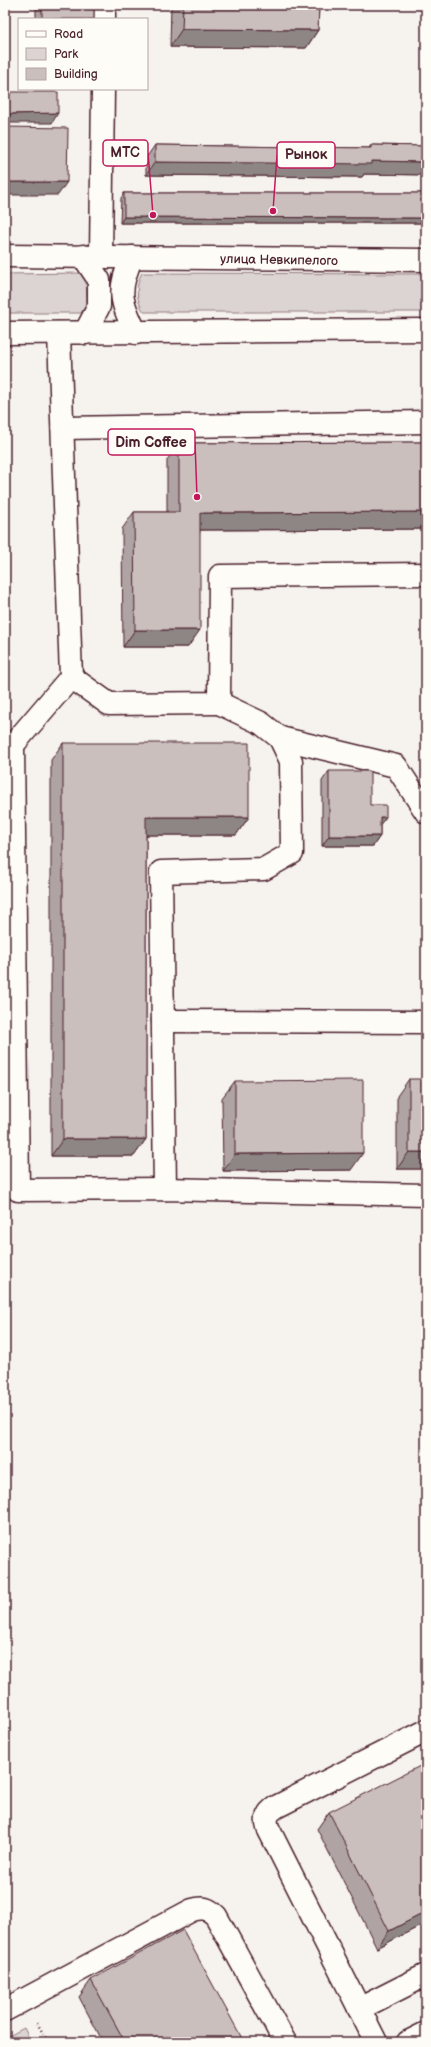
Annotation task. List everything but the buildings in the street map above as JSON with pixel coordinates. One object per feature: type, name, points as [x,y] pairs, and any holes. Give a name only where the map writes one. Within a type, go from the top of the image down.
[{"type":"street","points":[[104,5],[104,18]]},
{"type":"street","points":[[85,333],[99,306],[99,280],[92,256],[103,90]]},
{"type":"street","name":"улица Невкипелого","points":[[5,256],[426,260]]},
{"type":"street","points":[[132,257],[122,280],[123,307],[136,332]]},
{"type":"street","points":[[5,333],[426,330]]},
{"type":"street","points":[[59,333],[71,677],[9,745],[11,976],[18,1190],[165,1189],[426,1195]]},
{"type":"street","points":[[62,428],[426,422]]},
{"type":"street","points":[[219,703],[220,576],[426,574]]},
{"type":"street","points":[[71,677],[109,704],[219,703],[261,723],[280,738],[396,766],[426,812]]},
{"type":"street","points":[[165,1189],[161,872],[264,869],[292,853],[291,762],[280,738]]},
{"type":"street","points":[[163,1021],[426,1022]]},
{"type":"street","points":[[376,2042],[268,1828],[266,1820],[268,1813],[276,1806],[426,1731]]},
{"type":"street","points":[[5,2010],[192,1910],[202,1907],[210,1910],[216,1916],[285,2042]]},
{"type":"street","points":[[359,2009],[426,1975]]},
{"type":"street","points":[[408,2042],[426,2033]]},
{"type":"green space","points":[[81,273],[86,279],[87,304],[81,313],[5,313],[5,274]]},
{"type":"green space","points":[[142,273],[426,274],[426,312],[144,312],[139,303],[137,293],[138,282]]},
{"type":"green space","points":[[24,2028],[31,2042],[5,2042],[5,2038]]},
{"type":"place","name":"Рынок","points":[[273,211]]},
{"type":"place","name":"МТС","points":[[153,215]]},
{"type":"place","name":"Dim Coffee","points":[[197,497]]}]
